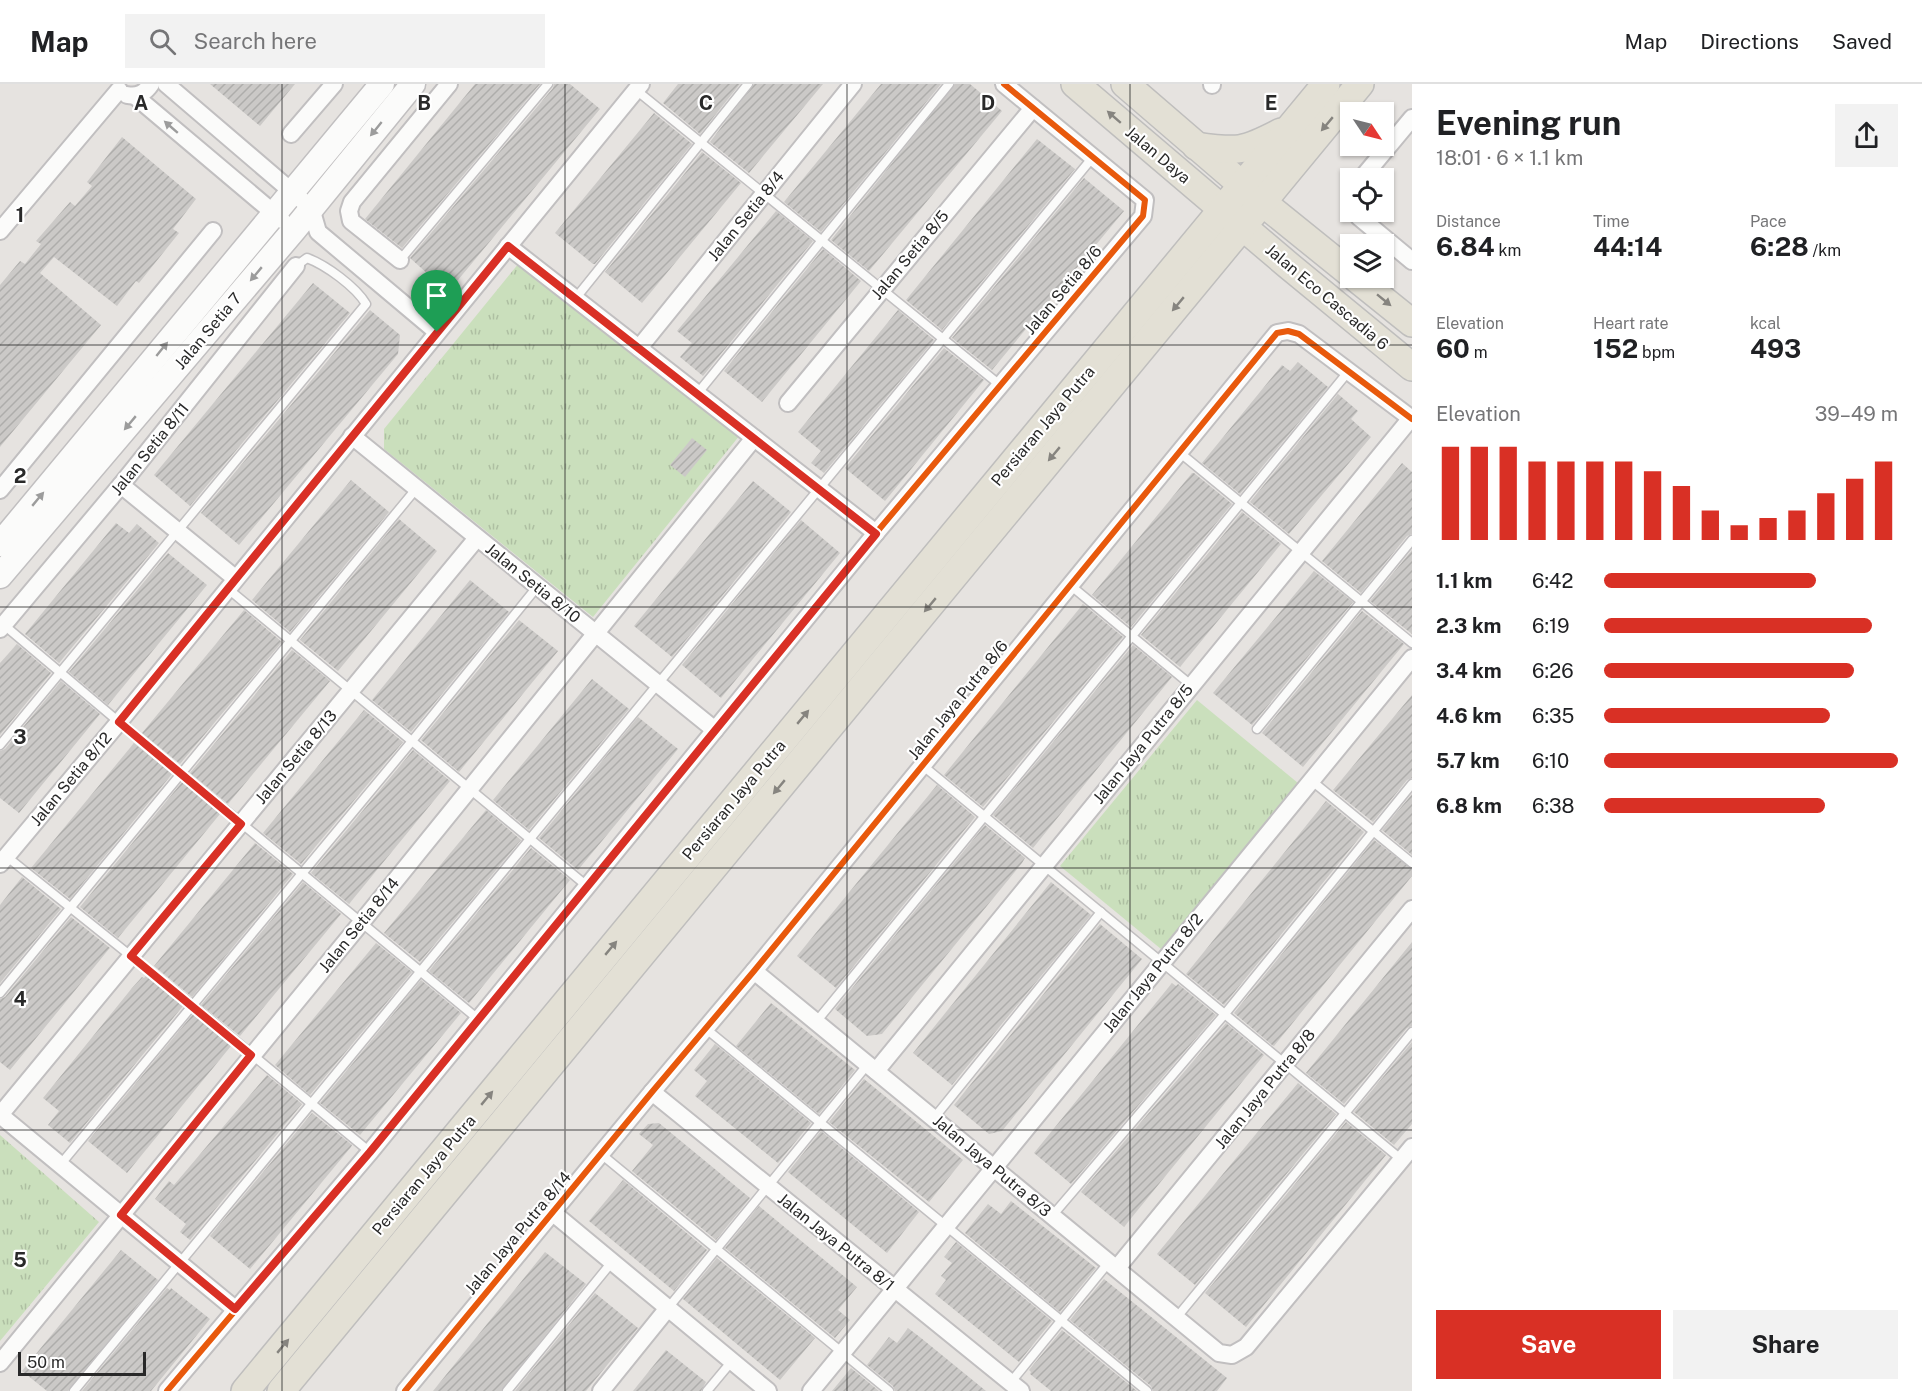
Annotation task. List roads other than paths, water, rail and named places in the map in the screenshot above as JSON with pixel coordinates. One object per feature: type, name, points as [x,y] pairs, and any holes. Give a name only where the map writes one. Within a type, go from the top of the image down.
[{"type":"main road","name":"Jalan Daya","points":[[1075,84],[1232,218]]},
{"type":"main road","name":"Jalan Daya","points":[[1125,84],[1252,193]]},
{"type":"main road","points":[[1252,193],[1290,128],[1326,84]]},
{"type":"main road","points":[[1252,193],[1294,163],[1360,84]]},
{"type":"main road","points":[[1197,146],[1241,150],[1290,128]]},
{"type":"main road","points":[[1294,163],[1288,190],[1289,208],[1307,238]]},
{"type":"main road","points":[[1178,172],[1192,196],[1195,209],[1188,272],[1221,263],[1234,256],[1248,254],[1288,265]]},
{"type":"main road","name":"Persiaran Jaya Putra","points":[[281,1391],[1252,193]]},
{"type":"main road","name":"Jalan Eco Cascadia 6","points":[[1252,193],[1340,265]]},
{"type":"main road","name":"Jalan Eco Cascadia 6","points":[[1232,218],[1412,367]]},
{"type":"main road","name":"Persiaran Jaya Putra","points":[[245,1391],[1188,272]]},
{"type":"main road","name":"Jalan Eco Cascadia 6","points":[[1368,288],[1412,323]]},
{"type":"street","points":[[135,96],[147,90],[151,84]]},
{"type":"street","points":[[166,84],[311,208],[318,232],[437,332]]},
{"type":"street","points":[[291,134],[334,84]]},
{"type":"street","name":"Jalan Setia 7","points":[[0,544],[382,84]]},
{"type":"street","name":"Jalan Setia 7","points":[[0,576],[294,230],[412,84]]},
{"type":"street","points":[[400,260],[351,221],[349,211],[352,202],[450,84]]},
{"type":"street","name":"Jalan Setia 8/4","points":[[639,348],[853,84]]},
{"type":"street","name":"Jalan Setia 8/6","points":[[167,1391],[370,1152],[876,534],[1143,216],[1145,200],[1005,84]]},
{"type":"street","points":[[0,231],[117,87],[135,96],[294,230],[318,232]]},
{"type":"street","name":"Jalan Setia 8/12","points":[[2,857],[119,722],[635,87]]},
{"type":"street","name":"Jalan Setia 8/5","points":[[788,403],[1033,108]]},
{"type":"street","points":[[1370,168],[1412,118]]},
{"type":"street","points":[[237,183],[254,160]]},
{"type":"street","points":[[1365,222],[1412,261]]},
{"type":"street","points":[[0,490],[213,231]]},
{"type":"street","points":[[508,246],[876,534]]},
{"type":"street","name":"Jalan Setia 8/11","points":[[2,627],[122,485],[296,266]]},
{"type":"street","name":"Jalan Jaya Putra 8/6","points":[[652,1092],[754,971],[1277,333],[1288,331],[1299,334],[1348,372]]},
{"type":"street","points":[[1348,372],[1411,418]]},
{"type":"street","name":"Jalan Jaya Putra 8/5","points":[[872,1068],[1044,865],[1411,418]]},
{"type":"street","name":"Jalan Setia 8/10","points":[[352,436],[715,730]]},
{"type":"street","name":"Jalan Setia 8/14","points":[[0,1363],[361,923],[753,438]]},
{"type":"street","points":[[122,485],[177,531],[231,583]]},
{"type":"street","name":"Jalan Setia 8/13","points":[[0,1115],[477,538]]},
{"type":"street","name":"Jalan Jaya Putra 8/2","points":[[811,1391],[1412,658]]},
{"type":"street","name":"Jalan Jaya Putra 8/8","points":[[1114,1265],[1285,1065],[1412,909]]},
{"type":"street","name":"Jalan Jaya Putra 8/3","points":[[754,971],[1219,1353],[1232,1355],[1246,1347],[1407,1154]]},
{"type":"street","name":"Jalan Jaya Putra 8/14","points":[[405,1391],[652,1092]]},
{"type":"street","name":"Jalan Jaya Putra 8/1","points":[[652,1092],[1016,1387]]},
{"type":"street","points":[[0,1115],[235,1309]]},
{"type":"street","points":[[552,1212],[768,1391]]},
{"type":"street","points":[[601,1391],[668,1308]]},
{"type":"lane","points":[[400,260],[548,84]]},
{"type":"lane","points":[[575,299],[748,84]]},
{"type":"lane","points":[[697,394],[949,84]]},
{"type":"lane","points":[[635,87],[1000,385]]},
{"type":"lane","points":[[74,1391],[1093,157]]},
{"type":"lane","points":[[0,745],[366,304],[360,294],[318,262],[307,258],[296,266]]},
{"type":"lane","points":[[816,1022],[1348,372]]},
{"type":"lane","points":[[1179,452],[1412,643]]},
{"type":"lane","points":[[0,993],[416,489]]},
{"type":"lane","points":[[1257,729],[1412,540]]},
{"type":"lane","points":[[231,583],[291,641],[587,886]]},
{"type":"lane","points":[[1070,585],[1191,685]]},
{"type":"lane","points":[[60,1165],[412,741],[537,586]]},
{"type":"lane","points":[[2,627],[61,671],[181,774],[478,1019]]},
{"type":"lane","points":[[922,765],[1345,1114],[1407,1154]]},
{"type":"lane","points":[[1312,781],[1412,863]]},
{"type":"lane","points":[[1052,1216],[1224,1015],[1412,784]]},
{"type":"lane","points":[[2,857],[131,956],[370,1152]]},
{"type":"lane","points":[[933,1118],[1101,912]]},
{"type":"lane","points":[[705,1028],[1147,1391]]},
{"type":"lane","points":[[1177,1317],[1412,1032]]},
{"type":"lane","points":[[668,1308],[820,1123],[872,1068]]},
{"type":"lane","points":[[601,1154],[889,1391]]},
{"type":"lane","points":[[507,1391],[612,1262]]},
{"type":"lane","points":[[1016,1387],[1061,1321],[1114,1265]]},
{"type":"lane","points":[[707,1391],[732,1361]]}]
